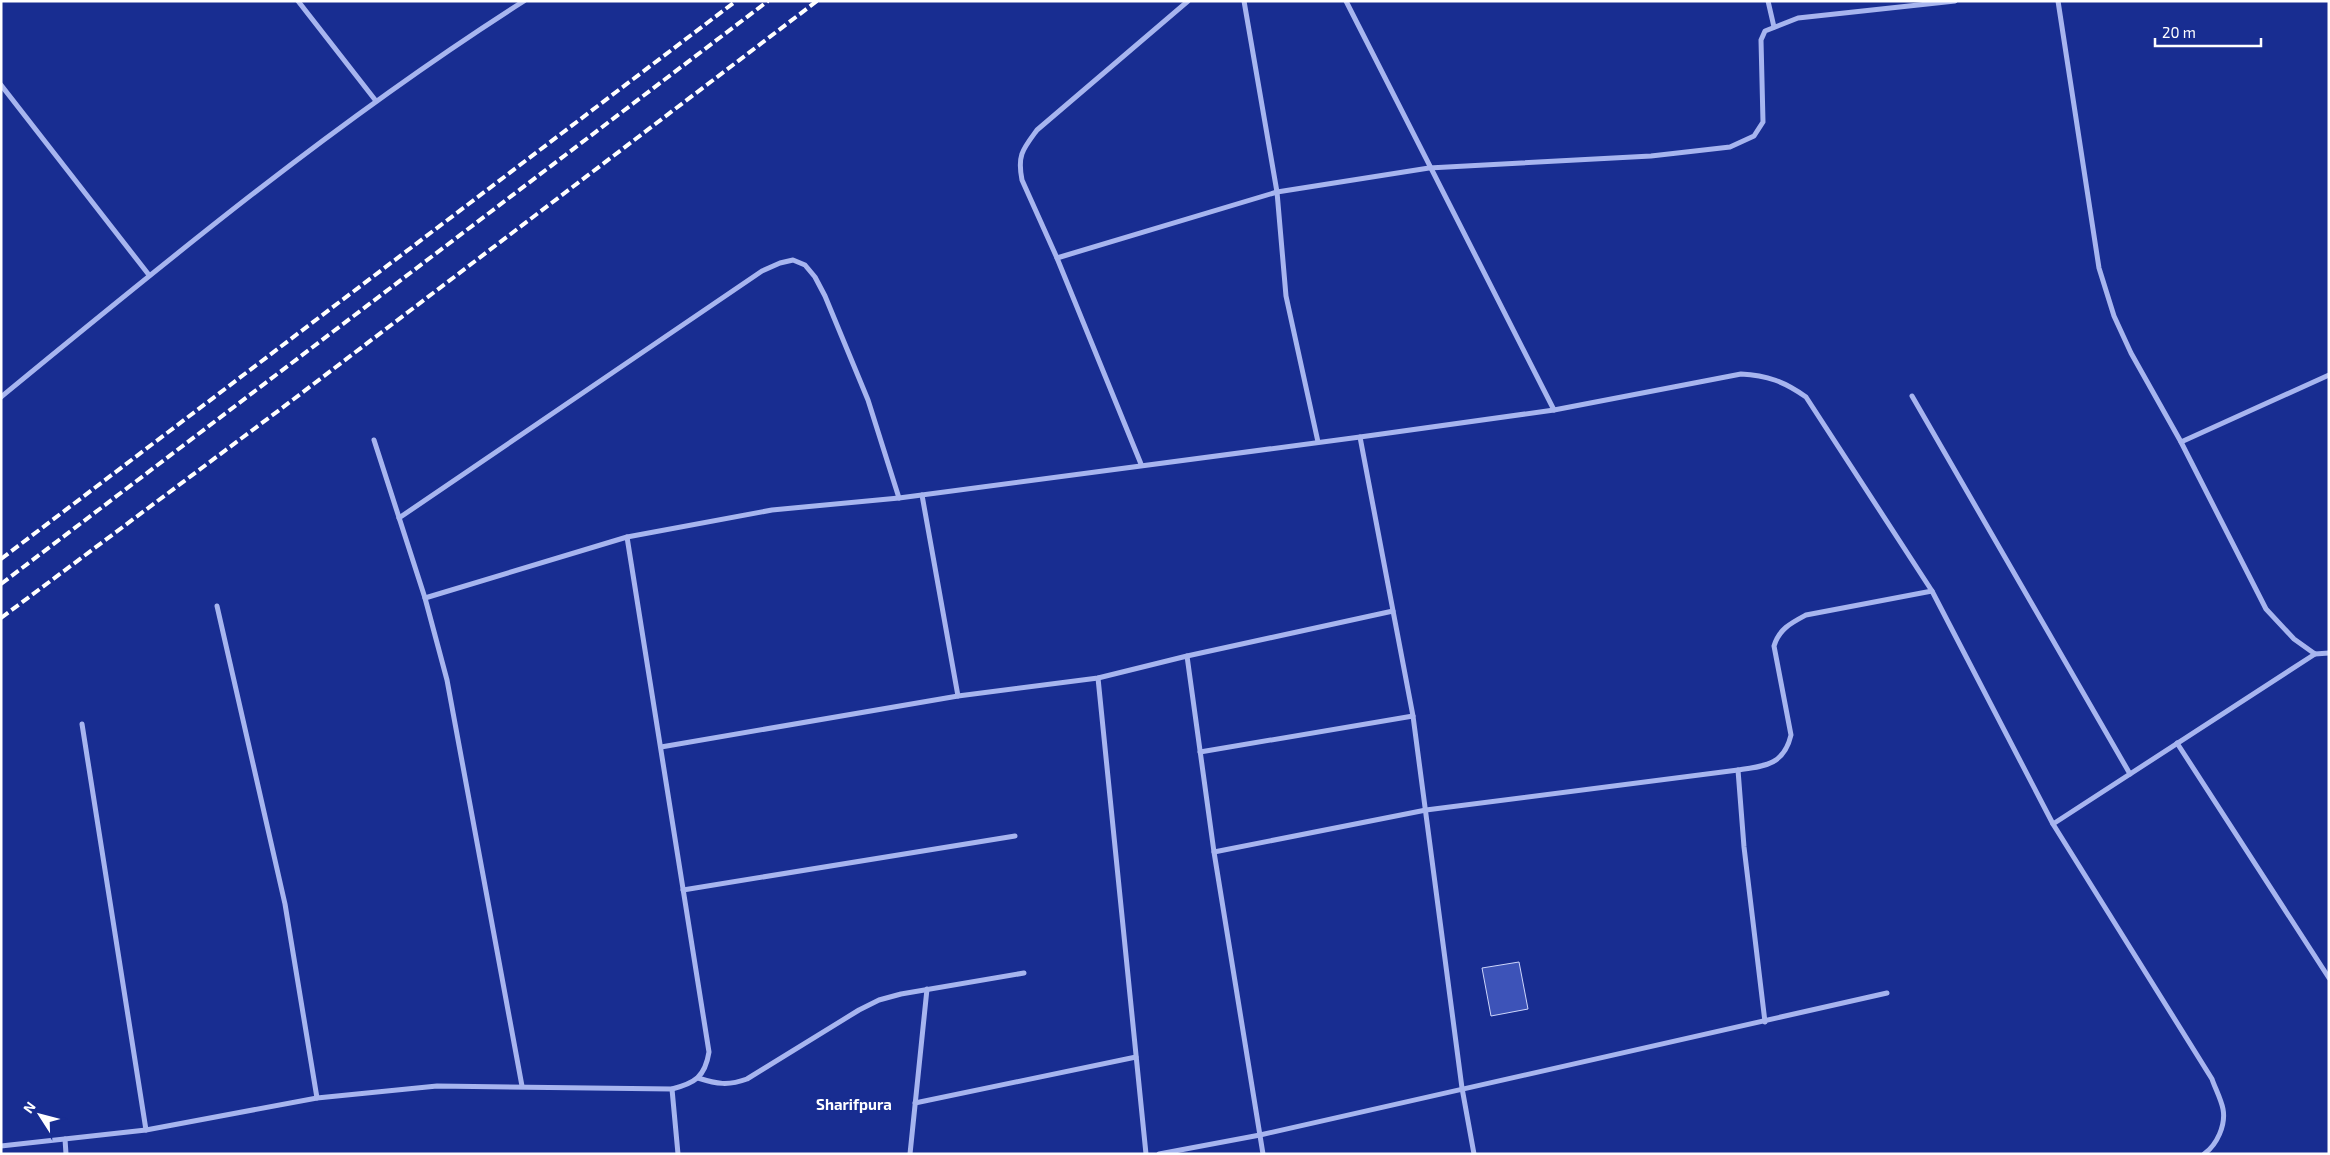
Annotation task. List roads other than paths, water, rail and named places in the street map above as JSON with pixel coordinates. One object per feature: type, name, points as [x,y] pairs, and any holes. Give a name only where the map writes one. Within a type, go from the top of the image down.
[{"type":"street","points":[[298,1],[376,101]]},
{"type":"street","points":[[1,396],[149,275],[376,101],[524,1]]},
{"type":"street","points":[[1141,464],[1057,258],[1022,180],[1019,167],[1020,153],[1037,130],[1188,1]]},
{"type":"street","points":[[1244,1],[1277,192],[1286,296],[1318,442]]},
{"type":"street","points":[[1346,1],[1429,168],[1554,410]]},
{"type":"street","points":[[1768,1],[1774,27]]},
{"type":"street","points":[[1057,258],[1277,192],[1429,168],[1651,156],[1730,147],[1754,136],[1763,122],[1761,40],[1765,31],[1798,18],[1955,1]]},
{"type":"street","points":[[2058,1],[2099,268],[2114,316],[2131,353],[2182,442],[2266,609],[2294,639],[2315,654]]},
{"type":"street","points":[[1,85],[149,275]]},
{"type":"street","points":[[1,97],[8,94]]},
{"type":"street","points":[[399,518],[762,271],[792,260],[805,265],[815,277],[825,296],[868,400],[899,498]]},
{"type":"street","points":[[425,598],[627,536],[772,510],[899,498],[1141,464],[1360,437],[1554,410],[1741,374],[1761,375],[1787,384],[1806,397],[1932,591],[2053,824],[2212,1079],[2224,1110],[2220,1134],[2211,1150],[2204,1154]]},
{"type":"street","points":[[2182,442],[2329,374]]},
{"type":"street","points":[[1912,396],[2130,774]]},
{"type":"street","points":[[1360,437],[1413,716],[1462,1088],[1474,1154]]},
{"type":"street","points":[[374,440],[425,598],[447,680],[522,1086]]},
{"type":"street","points":[[922,495],[958,696]]},
{"type":"street","points":[[1,1146],[146,1130],[317,1098],[437,1086],[672,1089],[688,1085],[698,1078],[707,1066],[709,1052],[627,536]]},
{"type":"street","points":[[1214,852],[1426,810],[1738,770],[1774,762],[1788,748],[1791,735],[1774,646],[1782,630],[1790,623],[1806,615],[1932,591]]},
{"type":"street","points":[[217,606],[285,904],[317,1098]]},
{"type":"street","points":[[660,747],[958,696],[1098,678],[1187,656],[1393,611]]},
{"type":"street","points":[[2053,824],[2315,654],[2329,653]]},
{"type":"street","points":[[1187,656],[1214,852],[1263,1154]]},
{"type":"street","points":[[1098,678],[1146,1154]]},
{"type":"street","points":[[1200,752],[1413,716]]},
{"type":"street","points":[[82,724],[146,1130]]},
{"type":"street","points":[[2177,743],[2329,978]]},
{"type":"street","points":[[1738,770],[1744,847],[1765,1022]]},
{"type":"street","points":[[683,890],[1015,836]]},
{"type":"street","points":[[698,1078],[720,1085],[734,1084],[747,1079],[859,1010],[879,1000],[927,989],[1024,973]]},
{"type":"street","points":[[910,1154],[927,989]]},
{"type":"street","points":[[1159,1154],[1260,1135],[1887,993]]},
{"type":"street","points":[[915,1103],[1136,1056]]},
{"type":"street","points":[[672,1089],[678,1154]]},
{"type":"street","points":[[65,1140],[66,1154]]},
{"type":"railway","points":[[1,559],[736,1]]},
{"type":"railway","points":[[1,584],[768,1]]},
{"type":"railway","points":[[1,618],[282,408],[817,1]]},
{"type":"district","name":"Sharifpura","points":[[854,1104]]}]
